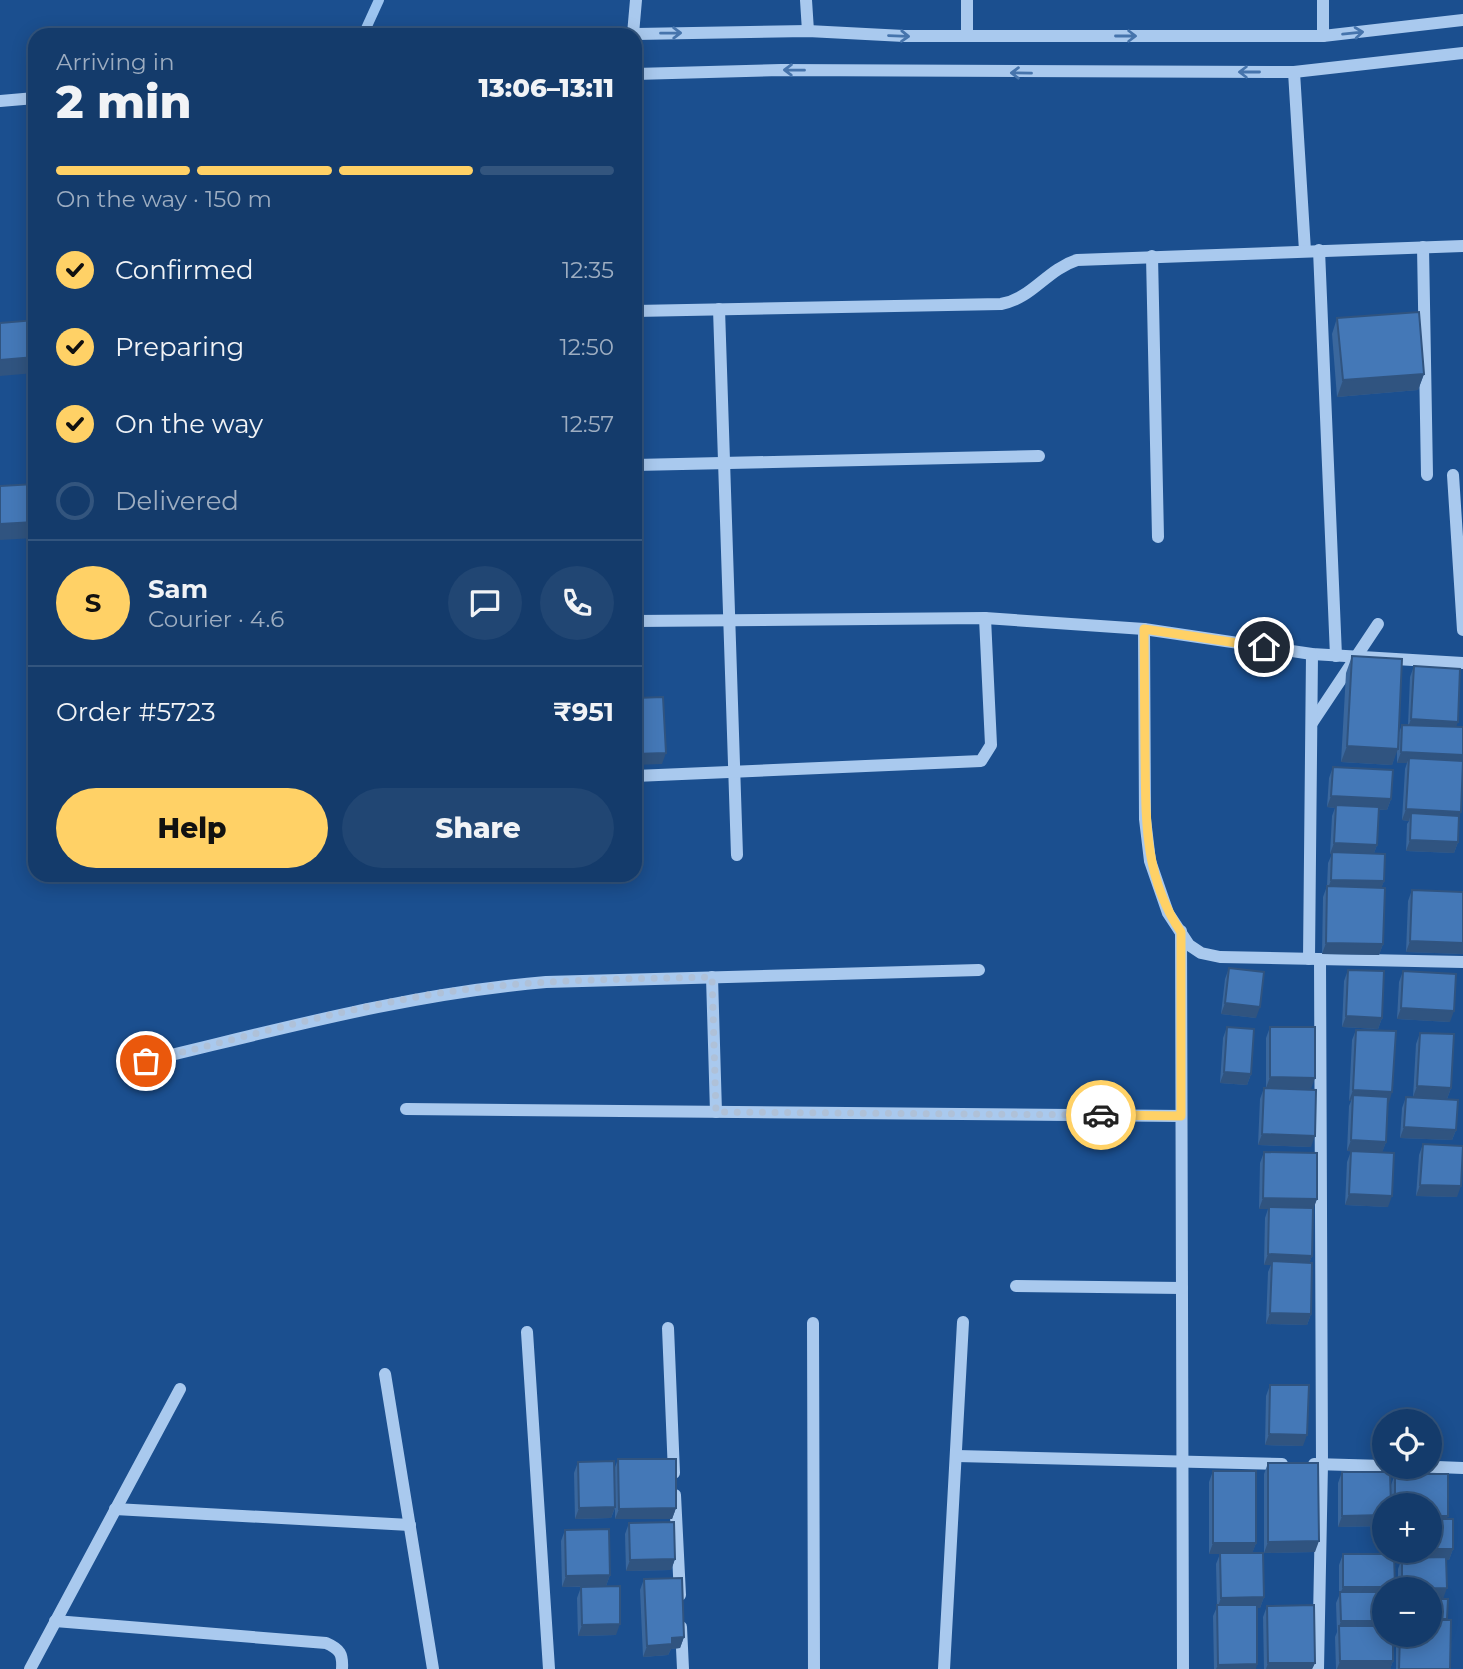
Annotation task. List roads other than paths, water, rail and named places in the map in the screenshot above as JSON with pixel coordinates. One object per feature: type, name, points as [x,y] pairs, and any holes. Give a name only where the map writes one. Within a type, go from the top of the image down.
[{"type":"street","points":[[634,28],[636,0]]},
{"type":"street","points":[[806,0],[808,31]]},
{"type":"street","points":[[967,0],[967,36]]},
{"type":"street","points":[[1323,0],[1323,36]]},
{"type":"street","points":[[642,34],[808,31],[967,36],[1323,36],[1463,20]]},
{"type":"street","points":[[642,74],[781,70],[1294,72],[1463,53]]},
{"type":"street","points":[[1294,72],[1305,251]]},
{"type":"street","points":[[0,101],[28,99]]},
{"type":"street","points":[[642,311],[1001,304],[1019,300],[1058,266],[1077,260],[1463,246]]},
{"type":"street","points":[[1423,247],[1427,475]]},
{"type":"street","points":[[1319,250],[1336,656]]},
{"type":"street","points":[[1152,256],[1158,537]]},
{"type":"street","points":[[719,309],[732,773],[737,855]]},
{"type":"street","points":[[642,465],[1039,456]]},
{"type":"street","points":[[1453,475],[1463,630]]},
{"type":"street","points":[[642,776],[981,761],[991,746],[985,618]]},
{"type":"street","points":[[642,621],[985,618],[1144,629],[1312,654],[1463,663]]},
{"type":"street","points":[[1312,723],[1378,624]]},
{"type":"street","points":[[1144,629],[1145,819],[1150,860],[1164,904],[1189,945],[1201,953],[1220,957],[1463,962]]},
{"type":"street","points":[[1312,654],[1322,1464],[1318,1669]]},
{"type":"street","points":[[1181,932],[1183,1669]]},
{"type":"street","points":[[146,1061],[398,1000],[478,988],[546,982],[979,970]]},
{"type":"street","points":[[712,977],[716,1112]]},
{"type":"street","points":[[406,1109],[1181,1116]]},
{"type":"street","points":[[1016,1286],[1182,1288]]},
{"type":"street","points":[[813,1322],[814,1669]]},
{"type":"street","points":[[944,1669],[963,1322]]},
{"type":"street","points":[[668,1328],[683,1669]]},
{"type":"street","points":[[527,1332],[549,1669]]},
{"type":"street","points":[[385,1374],[433,1669]]},
{"type":"street","points":[[30,1669],[180,1389]]},
{"type":"street","points":[[957,1456],[1372,1466]]},
{"type":"street","points":[[1442,1467],[1463,1468]]},
{"type":"street","points":[[115,1509],[410,1525]]},
{"type":"street","points":[[55,1621],[326,1643],[338,1648],[343,1656],[342,1669]]},
{"type":"waterway","points":[[366,28],[379,0]]}]
